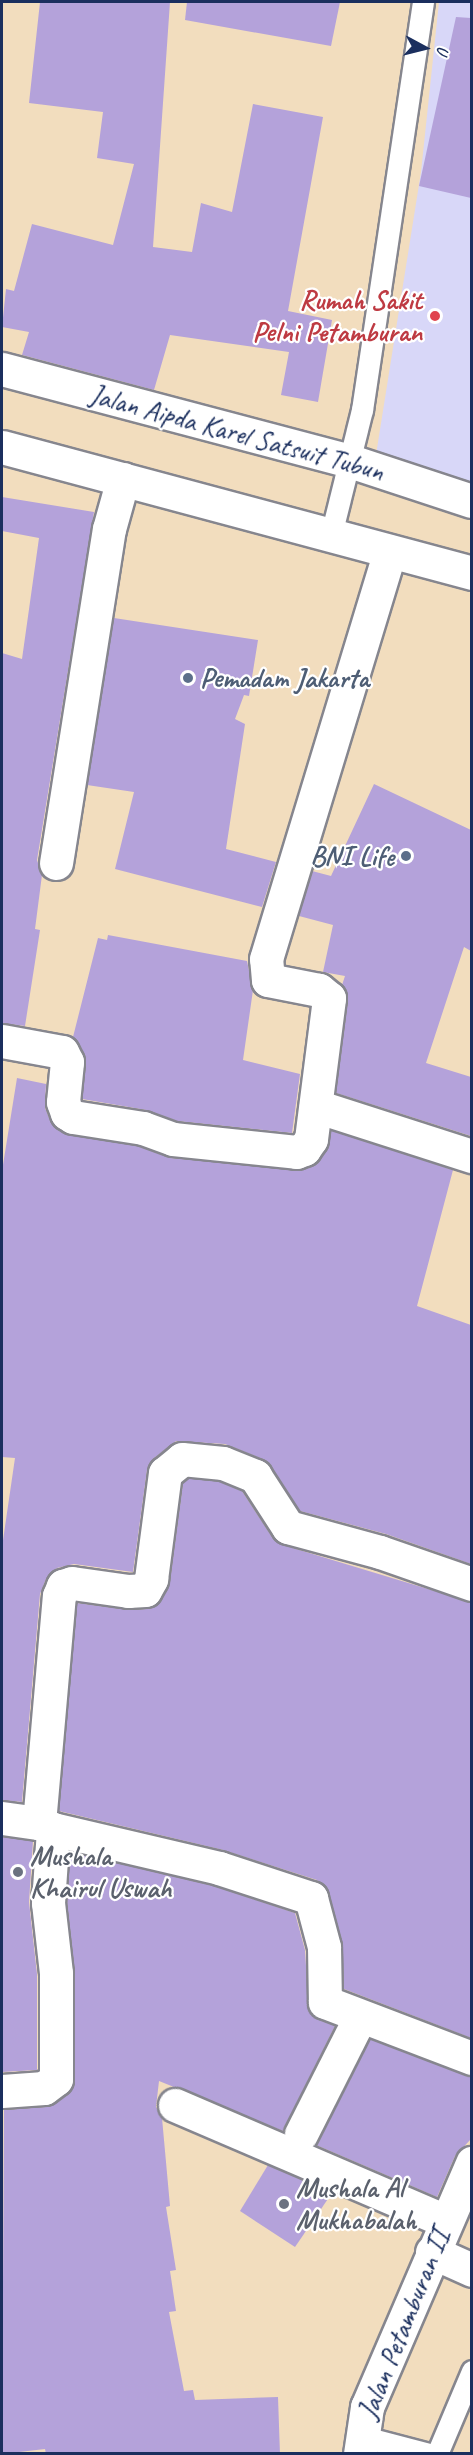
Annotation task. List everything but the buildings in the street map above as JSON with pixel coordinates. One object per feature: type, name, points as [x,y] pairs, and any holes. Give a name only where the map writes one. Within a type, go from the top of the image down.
[{"type":"street","name":"Jalan Aipda Karel Satsuit Tubun","points":[[2,369],[350,461],[471,501]]},
{"type":"street","points":[[2,447],[471,573]]},
{"type":"street","points":[[56,863],[109,529],[123,479]]},
{"type":"street","points":[[2,1041],[62,1052],[67,1062],[63,1102],[67,1113],[143,1128],[163,1137],[296,1152],[304,1149],[311,1139],[330,998],[319,990],[268,980],[266,959],[390,551]]},
{"type":"street","points":[[315,1106],[471,1156]]},
{"type":"street","points":[[2,2091],[44,2088],[57,2079],[56,1972],[48,1903],[46,1826],[59,1596],[63,1586],[72,1583],[128,1591],[145,1590],[151,1579],[165,1473],[182,1459],[223,1463],[255,1476],[288,1527],[380,1552],[471,1584]]},
{"type":"street","points":[[2,1818],[46,1826],[219,1869],[310,1898],[324,1947],[325,2002],[471,2058]]},
{"type":"street","points":[[301,2134],[360,2017]]},
{"type":"street","points":[[175,2105],[445,2221]]},
{"type":"street","name":"Jalan Petamburan II","points":[[360,2445],[367,2407],[471,2163]]},
{"type":"street","points":[[432,2252],[471,2270]]},
{"type":"lane","points":[[331,535],[362,410],[423,2]]},
{"type":"lane","points":[[437,2454],[471,2371]]},
{"type":"lane","points":[[360,2445],[429,2454]]},
{"type":"shaded area","name":"Rumah Sakit Pelni Petamburan","points":[[439,2],[471,2],[471,483],[375,461],[421,172]]},
{"type":"place","name":"Rumah Sakit Pelni Petamburan","points":[[435,316]]},
{"type":"place","name":"Pemadam Jakarta","points":[[188,678]]},
{"type":"place","name":"BNI Life","points":[[406,856]]},
{"type":"place","name":"Mushala Khairul Uswah","points":[[18,1872]]},
{"type":"place","name":"Mushala Al Mukhabalah","points":[[284,2204]]}]
